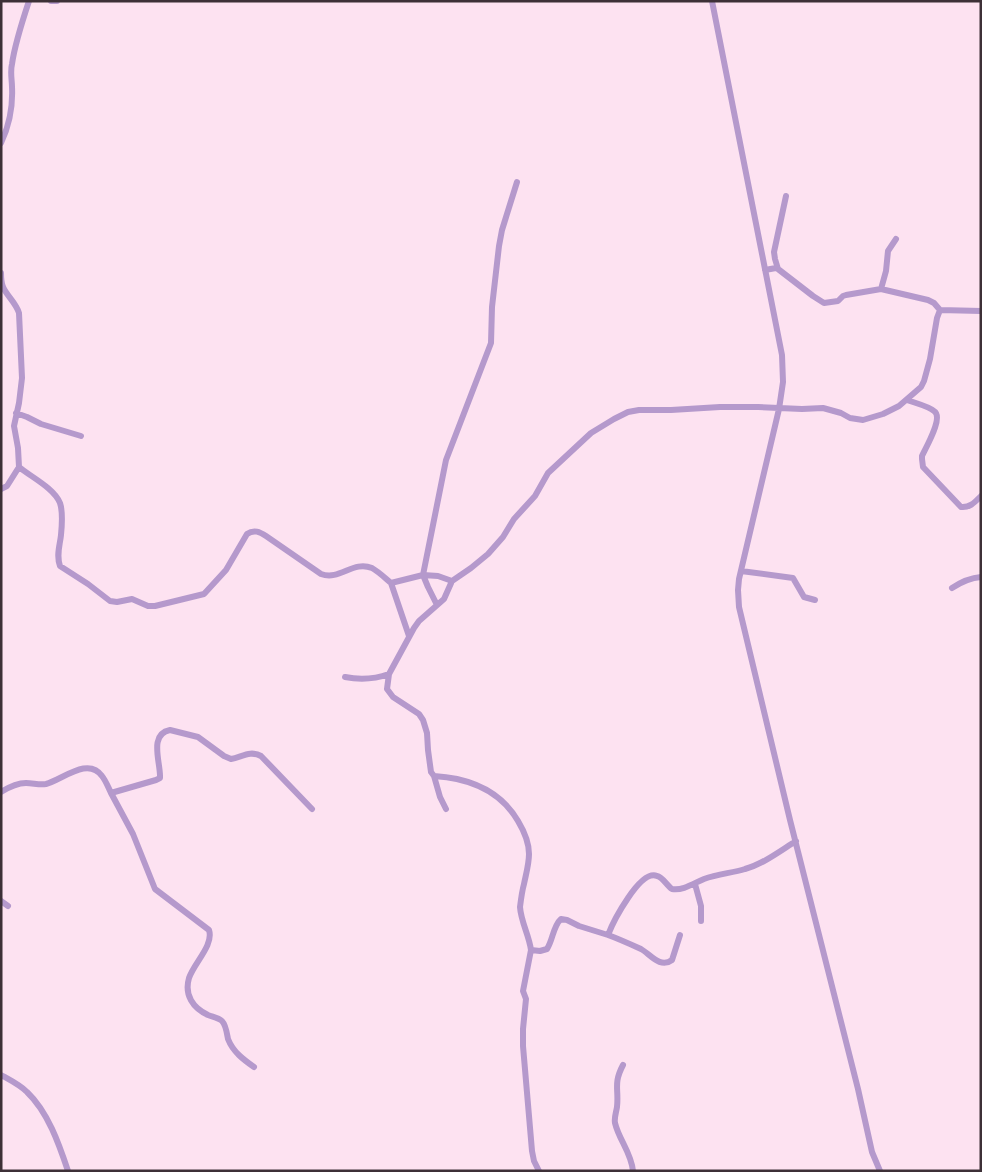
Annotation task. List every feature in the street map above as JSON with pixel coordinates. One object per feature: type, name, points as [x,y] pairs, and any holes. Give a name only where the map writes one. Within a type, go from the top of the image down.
[{"type":"street","points":[[1,144],[10,115],[12,64],[29,1]]},
{"type":"street","points":[[51,1],[57,1]]},
{"type":"street","points":[[712,1],[782,355],[783,382],[779,409],[739,579],[740,607],[872,1152],[880,1171]]},
{"type":"street","points":[[437,605],[423,574],[443,468],[491,343],[492,307],[502,230],[517,182]]},
{"type":"street","points":[[786,196],[774,259],[778,269],[824,303],[838,301],[846,295],[881,289],[928,300],[934,303],[940,310],[981,310]]},
{"type":"street","points":[[881,289],[886,271],[888,251],[896,239]]},
{"type":"street","points":[[765,270],[778,269]]},
{"type":"street","points":[[1,273],[2,285],[19,313],[22,378],[14,426],[18,448],[18,467],[6,486],[1,489]]},
{"type":"street","points":[[446,809],[440,798],[434,776],[430,772],[427,733],[424,722],[419,714],[393,698],[390,694],[387,684],[389,674],[419,621],[446,596],[452,581],[488,554],[503,537],[514,519],[535,496],[548,473],[591,433],[628,412],[639,410],[720,407],[823,408],[841,413],[850,418],[863,420],[883,414],[899,406],[921,387],[930,360],[940,310]]},
{"type":"street","points":[[907,400],[934,411],[937,415],[937,424],[922,456],[923,467],[961,507],[972,505],[981,496]]},
{"type":"street","points":[[16,413],[41,424],[80,436]]},
{"type":"street","points":[[18,467],[45,486],[59,501],[62,534],[58,556],[60,566],[110,601],[117,602],[132,599],[151,607],[204,594],[226,570],[247,534],[253,531],[266,536],[326,576],[333,576],[360,566],[372,569],[391,584],[409,636]]},
{"type":"street","points":[[741,571],[793,578],[804,597],[815,600]]},
{"type":"street","points":[[391,584],[423,574],[438,576],[452,581]]},
{"type":"street","points":[[952,588],[964,581],[981,577]]},
{"type":"street","points":[[345,677],[370,679],[389,674]]},
{"type":"street","points":[[111,793],[160,778],[158,739],[161,734],[170,730],[198,737],[231,759],[249,753],[258,754],[312,809]]},
{"type":"street","points":[[1,792],[18,784],[48,783],[84,768],[95,770],[103,776],[133,834],[155,889],[209,930],[209,943],[196,963],[190,978],[188,990],[190,1000],[197,1008],[223,1022],[231,1046],[240,1057],[254,1067]]},
{"type":"street","points":[[434,776],[458,779],[488,790],[506,805],[515,816],[524,832],[528,846],[529,855],[520,907],[531,950],[523,991],[526,999],[523,1046],[532,1151],[539,1171]]},
{"type":"street","points":[[608,935],[626,899],[642,882],[651,876],[657,876],[675,890],[723,873],[752,867],[796,841]]},
{"type":"street","points":[[695,884],[701,906],[701,921]]},
{"type":"street","points":[[1,901],[8,906]]},
{"type":"street","points":[[531,950],[540,951],[547,949],[557,923],[562,919],[641,949],[651,958],[662,962],[672,960],[680,935]]},
{"type":"street","points":[[623,1065],[616,1082],[617,1108],[615,1120],[630,1156],[633,1171]]},
{"type":"street","points":[[1,1075],[28,1092],[43,1112],[54,1134],[68,1171]]}]
